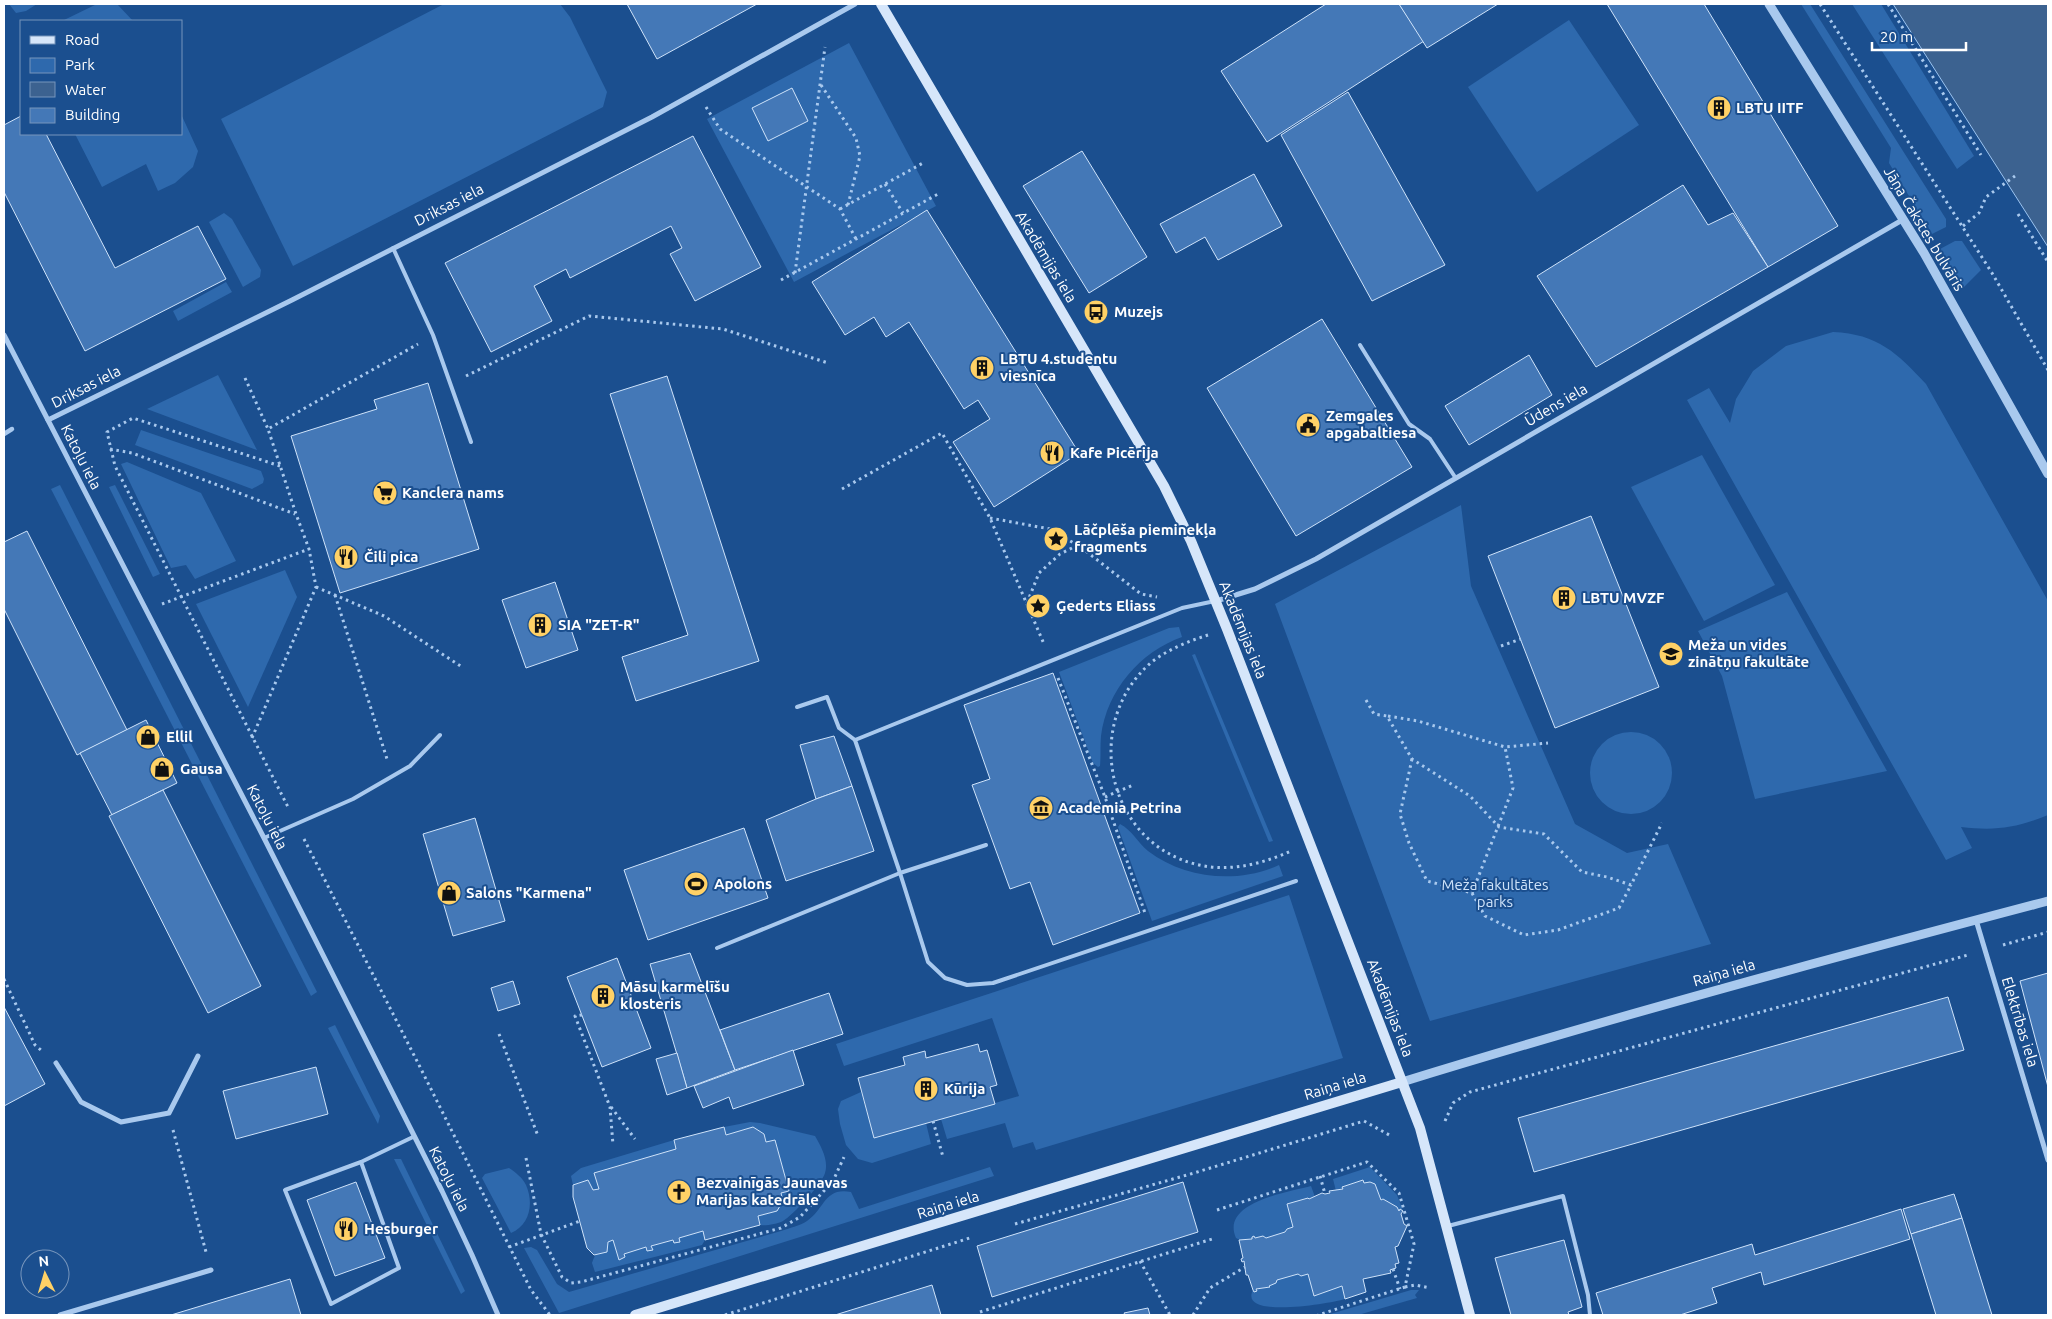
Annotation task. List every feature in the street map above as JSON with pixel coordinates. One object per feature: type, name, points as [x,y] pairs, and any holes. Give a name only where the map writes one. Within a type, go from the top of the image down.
[{"type":"main road","name":"Akadēmijas iela","points":[[881,4],[1164,486],[1191,541],[1227,629],[1420,1128],[1470,1315]]},
{"type":"main road","name":"Raiņa iela","points":[[635,1315],[1402,1082]]},
{"type":"street","name":"Driksas iela","points":[[48,420],[292,300],[652,117],[856,4]]},
{"type":"street","name":"Jāņa Čakstes bulvāris","points":[[1769,4],[1904,219],[2048,474]]},
{"type":"street","name":"Ūdens iela","points":[[1216,601],[1255,589],[1316,559],[1904,219]]},
{"type":"street","name":"Katoļu iela","points":[[4,335],[264,838],[472,1254],[498,1315]]},
{"type":"street","points":[[4,434],[12,429]]},
{"type":"street","name":"Raiņa iela","points":[[1402,1082],[1484,1056],[2048,901]]},
{"type":"street","name":"Elektrības iela","points":[[1976,920],[2046,1146],[2048,1160]]},
{"type":"street","points":[[56,1063],[81,1102],[121,1122],[169,1113],[198,1056]]},
{"type":"street","points":[[60,1315],[211,1270]]},
{"type":"lane","points":[[393,248],[433,335],[471,442]]},
{"type":"lane","points":[[1360,346],[1410,424],[1430,439],[1455,477]]},
{"type":"lane","points":[[855,740],[1182,608],[1216,601]]},
{"type":"lane","points":[[797,707],[827,697],[839,728],[855,740],[900,872],[928,962],[945,978],[967,985],[993,983],[1296,881]]},
{"type":"lane","points":[[264,838],[353,799],[410,766],[440,735]]},
{"type":"lane","points":[[717,948],[900,872],[986,845]]},
{"type":"lane","points":[[361,1162],[398,1268],[331,1304],[284,1190],[361,1162],[413,1137]]},
{"type":"lane","points":[[1446,1226],[1563,1196],[1588,1295],[1590,1315]]},
{"type":"path","points":[[1820,4],[1962,226],[2048,370]]},
{"type":"path","points":[[1888,4],[1981,155]]},
{"type":"path","points":[[795,273],[825,47]]},
{"type":"path","points":[[821,84],[856,138],[860,156],[848,204]]},
{"type":"path","points":[[706,107],[720,129],[840,209],[856,239]]},
{"type":"path","points":[[840,209],[922,163]]},
{"type":"path","points":[[1962,226],[1979,213],[1986,197],[2015,176]]},
{"type":"path","points":[[885,184],[903,213]]},
{"type":"path","points":[[781,280],[940,193]]},
{"type":"path","points":[[2018,214],[2048,262]]},
{"type":"path","points":[[450,383],[589,316],[723,329],[828,363]]},
{"type":"path","points":[[268,429],[433,335]]},
{"type":"path","points":[[245,378],[268,429],[309,549],[316,587],[252,738]]},
{"type":"path","points":[[280,466],[133,418],[107,432],[115,466],[531,1290],[550,1315]]},
{"type":"path","points":[[842,489],[942,433],[990,518],[1051,662],[1105,797],[1151,930]]},
{"type":"path","points":[[110,449],[132,453],[296,514]]},
{"type":"path","points":[[990,518],[1050,529],[1078,545],[1142,594],[1160,598]]},
{"type":"path","points":[[1026,603],[1039,573],[1060,554],[1078,545]]},
{"type":"path","points":[[147,610],[309,549]]},
{"type":"path","points":[[316,587],[384,616],[462,667]]},
{"type":"path","points":[[335,595],[392,776]]},
{"type":"path","points":[[1227,629],[1174,648],[1154,661],[1136,678],[1123,698],[1114,721],[1110,744],[1117,792],[1127,813],[1158,846],[1177,857],[1198,865],[1221,868],[1243,867],[1265,862],[1309,843]]},
{"type":"path","points":[[1501,646],[1521,639]]},
{"type":"path","points":[[1366,700],[1374,714],[1418,721],[1505,747],[1548,743]]},
{"type":"path","points":[[1387,716],[1412,759],[1470,796],[1499,827],[1544,834],[1582,872],[1631,885]]},
{"type":"path","points":[[1472,893],[1513,788],[1505,747]]},
{"type":"path","points":[[1412,759],[1400,814],[1409,843],[1427,881],[1472,893],[1485,916],[1524,935],[1558,930],[1619,908],[1662,823]]},
{"type":"path","points":[[1105,797],[1133,786]]},
{"type":"path","points":[[1445,1121],[1453,1103],[1470,1092],[2048,932]]},
{"type":"path","points":[[4,979],[35,1045],[56,1063]]},
{"type":"path","points":[[582,1015],[575,1016],[610,1107],[635,1139]]},
{"type":"path","points":[[500,1034],[538,1136]]},
{"type":"path","points":[[610,1107],[612,1145]]},
{"type":"path","points":[[169,1113],[211,1270]]},
{"type":"path","points":[[933,1121],[943,1157]]},
{"type":"path","points":[[1012,1225],[1201,1171],[1364,1121],[1390,1136]]},
{"type":"path","points":[[526,1158],[542,1234],[562,1277],[571,1283],[581,1282],[781,1228],[800,1217],[833,1181],[844,1157]]},
{"type":"path","points":[[1217,1210],[1367,1162],[1399,1193],[1414,1244],[1405,1287]]},
{"type":"path","points":[[1320,1176],[1325,1194]]},
{"type":"path","points":[[509,1247],[580,1221]]},
{"type":"path","points":[[725,1315],[974,1237]]},
{"type":"path","points":[[980,1312],[1212,1239]]},
{"type":"path","points":[[1140,1261],[1170,1315]]},
{"type":"path","points":[[1193,1315],[1210,1288],[1245,1267]]},
{"type":"path","points":[[1393,1270],[1400,1289]]},
{"type":"path","points":[[1318,1315],[1405,1287],[1415,1285],[1430,1288]]},
{"type":"path","points":[[1356,1295],[1359,1302]]},
{"type":"green space","points":[[9,4],[37,4],[26,11],[16,13]]},
{"type":"green space","points":[[97,4],[117,4],[132,20],[64,20]]},
{"type":"green space","points":[[444,4],[560,4],[570,17],[607,92],[603,107],[293,266],[221,119]]},
{"type":"green space","points":[[1801,4],[1810,4],[1946,219],[1946,227],[1932,234],[1889,163],[1891,148]]},
{"type":"green space","points":[[1852,4],[1881,4],[1974,156],[1957,169]]},
{"type":"green space","points":[[1569,20],[1639,125],[1537,192],[1468,87]]},
{"type":"green space","points":[[849,43],[936,206],[794,282],[707,119]]},
{"type":"green space","points":[[182,116],[198,151],[193,167],[175,183],[158,191],[146,164],[102,187],[76,135],[182,135]]},
{"type":"green space","points":[[224,213],[232,219],[261,270],[260,277],[243,287],[209,222]]},
{"type":"green space","points":[[1955,241],[1962,241],[1981,270],[1963,288],[1940,249]]},
{"type":"green space","points":[[226,282],[232,292],[178,321],[173,311]]},
{"type":"green space","points":[[1833,332],[1875,341],[1896,354],[1926,384],[2048,601],[2048,815],[2016,826],[1985,829],[1961,827],[1972,848],[1946,860],[1687,400],[1709,388],[1730,423],[1736,399],[1753,371],[1786,346]]},
{"type":"green space","points":[[218,375],[257,450],[147,409]]},
{"type":"green space","points":[[141,430],[261,471],[264,479],[263,483],[252,489],[135,445]]},
{"type":"green space","points":[[1702,455],[1775,585],[1704,621],[1631,487]]},
{"type":"green space","points":[[127,462],[201,493],[236,561],[195,579],[186,565],[171,568],[121,464]]},
{"type":"green space","points":[[60,485],[317,992],[311,996],[51,489]]},
{"type":"green space","points":[[115,485],[160,574],[153,577],[109,487]]},
{"type":"green space","name":"Meža fakultātes parks","points":[[1461,505],[1471,586],[1575,824],[1627,853],[1668,844],[1711,944],[1430,1021],[1275,604]]},
{"type":"green space","points":[[285,570],[297,597],[248,707],[196,604]]},
{"type":"green space","points":[[1787,592],[1887,771],[1755,799],[1722,676],[1698,631]]},
{"type":"green space","points":[[1179,627],[1182,637],[1152,652],[1139,663],[1118,688],[1104,719],[1101,736],[1100,766],[1098,767],[1093,763],[1059,672],[1169,628]]},
{"type":"green space","points":[[1195,654],[1273,841],[1269,842],[1192,655]]},
{"type":"green space","points":[[1623,732],[1639,732],[1654,739],[1665,750],[1672,765],[1669,789],[1660,802],[1639,814],[1623,814],[1608,807],[1597,796],[1590,781],[1590,765],[1597,750],[1608,739]]},
{"type":"green space","points":[[1120,824],[1148,851],[1178,868],[1212,876],[1229,876],[1246,875],[1279,865],[1283,876],[1152,921],[1118,827]]},
{"type":"green space","points":[[1289,895],[1343,1058],[1036,1150],[1033,1142],[1013,1148],[1005,1123],[947,1139],[941,1119],[1019,1096],[992,1018],[844,1066],[836,1044]]},
{"type":"green space","points":[[335,1025],[380,1116],[378,1124],[328,1028]]},
{"type":"green space","points":[[861,1092],[874,1137],[926,1123],[931,1144],[872,1163],[858,1159],[846,1145],[838,1109],[841,1101]]},
{"type":"green space","points":[[750,1122],[815,1136],[825,1159],[825,1173],[819,1184],[793,1213],[783,1221],[775,1224],[760,1225],[758,1216],[777,1211],[781,1193],[789,1190],[775,1141],[766,1142],[764,1134],[753,1127],[726,1135],[724,1127]]},
{"type":"green space","points":[[674,1140],[676,1149],[594,1173],[599,1189],[593,1190],[588,1181],[573,1185],[571,1176],[581,1168]]},
{"type":"green space","points":[[394,1159],[401,1159],[465,1291],[461,1294]]},
{"type":"green space","points":[[990,1167],[994,1176],[559,1313],[524,1248],[531,1247],[537,1250],[557,1284],[569,1292],[798,1226],[813,1216],[826,1200],[835,1193],[842,1191],[851,1192],[859,1209]]},
{"type":"green space","points":[[1370,1167],[1397,1195],[1403,1211],[1400,1209],[1399,1211],[1397,1207],[1383,1199],[1381,1200],[1375,1185],[1370,1182],[1364,1183],[1363,1180],[1336,1191],[1333,1179]]},
{"type":"green space","points":[[509,1168],[525,1182],[530,1199],[529,1213],[526,1219],[522,1225],[511,1233],[482,1178],[485,1174]]},
{"type":"green space","points":[[1311,1186],[1315,1197],[1287,1204],[1293,1227],[1285,1232],[1266,1238],[1262,1236],[1255,1238],[1254,1236],[1252,1239],[1242,1241],[1236,1238],[1234,1226],[1238,1216],[1247,1207],[1273,1196]]},
{"type":"green space","points":[[703,1231],[705,1240],[702,1245],[595,1272],[592,1263],[600,1249],[609,1241],[613,1240],[619,1259],[625,1257],[624,1254],[646,1247],[647,1251],[652,1250],[651,1246],[673,1240],[674,1243],[680,1242],[679,1238]]},
{"type":"green space","points":[[1298,1274],[1301,1276],[1308,1274],[1314,1296],[1342,1286],[1345,1299],[1304,1306],[1271,1307],[1259,1304],[1252,1299],[1253,1290],[1269,1287],[1276,1283],[1277,1280]]},
{"type":"green space","points":[[1411,1290],[1419,1290],[1415,1295],[1417,1298],[1358,1315],[1327,1315]]},
{"type":"water","points":[[1893,4],[2048,4],[2048,247]]},
{"type":"building","points":[[627,4],[757,4],[657,59]]},
{"type":"building","points":[[1326,4],[1399,4],[1424,41],[1267,142],[1221,71]]},
{"type":"building","points":[[1399,4],[1498,4],[1427,48]]},
{"type":"building","name":"LBTU IITF","points":[[1607,4],[1704,4],[1838,226],[1768,267]]},
{"type":"building","points":[[792,88],[808,121],[768,141],[752,108]]},
{"type":"building","points":[[1348,92],[1445,265],[1372,301],[1281,135]]},
{"type":"building","points":[[20,117],[20,135],[47,135],[115,268],[198,226],[226,279],[85,351],[4,192],[4,125]]},
{"type":"building","points":[[693,136],[761,267],[695,301],[670,254],[682,248],[671,226],[570,278],[566,269],[534,286],[552,321],[491,352],[445,263]]},
{"type":"building","points":[[1082,151],[1147,257],[1089,293],[1023,186]]},
{"type":"building","points":[[1254,174],[1282,226],[1218,260],[1205,237],[1176,253],[1160,224]]},
{"type":"building","points":[[1683,185],[1708,225],[1733,213],[1768,267],[1596,367],[1537,276]]},
{"type":"building","name":"LBTU 4.studentu viesnīca","points":[[927,210],[1079,453],[994,507],[953,442],[990,419],[978,400],[964,409],[909,322],[886,337],[874,317],[845,335],[812,282]]},
{"type":"building","points":[[1322,319],[1412,467],[1296,536],[1207,388]]},
{"type":"building","points":[[1529,355],[1552,395],[1469,445],[1445,406]]},
{"type":"building","points":[[667,376],[759,661],[636,701],[622,657],[688,635],[610,394]]},
{"type":"building","name":"Kanclera nams","points":[[428,383],[479,549],[340,593],[291,436],[377,409],[374,400]]},
{"type":"building","name":"LBTU MVZF","points":[[1591,516],[1659,687],[1555,728],[1488,556]]},
{"type":"building","points":[[27,531],[127,730],[77,755],[4,609],[4,542]]},
{"type":"building","name":"SIA \"ZET-R\"","points":[[555,582],[578,650],[526,668],[502,600]]},
{"type":"building","name":"Academia Petrina","points":[[1053,673],[1140,913],[1053,945],[1030,882],[1010,889],[972,785],[990,779],[964,705]]},
{"type":"building","points":[[146,720],[177,783],[112,815],[80,753]]},
{"type":"building","points":[[834,736],[852,786],[816,799],[800,745]]},
{"type":"building","points":[[852,786],[874,851],[786,881],[766,820]]},
{"type":"building","points":[[163,790],[261,986],[208,1013],[109,816]]},
{"type":"building","points":[[475,818],[505,921],[453,936],[423,834]]},
{"type":"building","points":[[744,828],[768,898],[648,940],[624,870]]},
{"type":"building","points":[[690,953],[735,1070],[687,1088],[650,964]]},
{"type":"building","name":"Māsu karmelīšu klosteris","points":[[617,958],[651,1048],[602,1067],[567,977]]},
{"type":"building","points":[[2048,973],[2048,1087],[2020,981]]},
{"type":"building","points":[[513,981],[520,1004],[498,1011],[491,988]]},
{"type":"building","points":[[829,993],[843,1034],[735,1070],[720,1030]]},
{"type":"building","points":[[1948,997],[1964,1050],[1534,1172],[1518,1118]]},
{"type":"building","points":[[4,1007],[45,1084],[4,1106]]},
{"type":"building","name":"Kūrija","points":[[978,1044],[980,1052],[987,1050],[997,1085],[990,1087],[995,1104],[874,1138],[858,1078],[905,1065],[903,1057],[925,1051],[926,1058]]},
{"type":"building","points":[[793,1050],[804,1085],[733,1109],[729,1097],[703,1108],[694,1086]]},
{"type":"building","points":[[677,1053],[687,1088],[667,1095],[656,1059]]},
{"type":"building","points":[[316,1067],[328,1114],[236,1139],[223,1091]]},
{"type":"building","name":"Bezvainīgās Jaunavas Marijas katedrāle","points":[[724,1127],[726,1135],[753,1127],[764,1134],[766,1142],[775,1140],[789,1191],[781,1193],[783,1201],[777,1211],[758,1216],[760,1225],[705,1240],[703,1231],[679,1238],[680,1242],[674,1243],[673,1240],[651,1246],[653,1250],[647,1251],[646,1247],[624,1254],[625,1257],[619,1260],[613,1240],[608,1242],[607,1252],[594,1255],[587,1248],[573,1197],[573,1185],[588,1180],[593,1190],[599,1189],[594,1173],[676,1149],[674,1140]]},
{"type":"building","points":[[1363,1180],[1364,1183],[1370,1182],[1375,1184],[1381,1200],[1383,1199],[1397,1207],[1399,1211],[1400,1209],[1403,1211],[1401,1214],[1404,1224],[1407,1226],[1398,1246],[1395,1247],[1399,1263],[1395,1264],[1396,1268],[1390,1270],[1391,1273],[1363,1279],[1366,1292],[1345,1299],[1342,1286],[1314,1296],[1308,1274],[1301,1276],[1298,1274],[1277,1280],[1270,1287],[1256,1289],[1257,1291],[1254,1292],[1248,1275],[1246,1275],[1244,1261],[1242,1262],[1241,1259],[1243,1258],[1239,1240],[1252,1239],[1254,1236],[1255,1238],[1263,1236],[1266,1238],[1285,1232],[1293,1227],[1287,1204],[1309,1199],[1322,1193],[1330,1193],[1329,1191],[1343,1189],[1342,1187]]},
{"type":"building","name":"Hesburger","points":[[356,1182],[385,1258],[335,1276],[307,1200]]},
{"type":"building","points":[[1183,1182],[1198,1232],[992,1297],[977,1246]]},
{"type":"building","points":[[1954,1194],[1962,1218],[1911,1234],[1903,1209]]},
{"type":"building","points":[[1901,1209],[1910,1239],[1764,1285],[1761,1272],[1712,1288],[1717,1303],[1680,1315],[1603,1315],[1596,1293],[1752,1244],[1755,1255]]},
{"type":"building","points":[[1962,1218],[1992,1315],[1936,1315],[1911,1234]]},
{"type":"building","points":[[1564,1240],[1582,1307],[1568,1312],[1569,1315],[1511,1315],[1495,1258]]},
{"type":"building","points":[[290,1279],[301,1315],[171,1315]]},
{"type":"building","points":[[932,1285],[941,1315],[835,1315]]},
{"type":"building","points":[[1148,1308],[1150,1315],[1125,1315],[1124,1313]]},
{"type":"place","name":"LBTU IITF","points":[[1719,108]]},
{"type":"place","name":"Muzejs","points":[[1096,312]]},
{"type":"place","name":"LBTU 4.studentu viesnīca","points":[[982,368]]},
{"type":"place","name":"Zemgales apgabaltiesa","points":[[1308,425]]},
{"type":"place","name":"Kafe Picērija","points":[[1052,453]]},
{"type":"place","name":"Kanclera nams","points":[[385,493]]},
{"type":"place","name":"Lāčplēša pieminekļa fragments","points":[[1056,539]]},
{"type":"place","name":"Čili pica","points":[[346,557]]},
{"type":"place","name":"LBTU MVZF","points":[[1564,598]]},
{"type":"place","name":"Ģederts Eliass","points":[[1038,606]]},
{"type":"place","name":"SIA \"ZET-R\"","points":[[540,625]]},
{"type":"place","name":"Meža un vides zinātņu fakultāte","points":[[1671,654]]},
{"type":"place","name":"Ellil","points":[[148,737]]},
{"type":"place","name":"Gausa","points":[[162,769]]},
{"type":"place","name":"Academia Petrina","points":[[1041,808]]},
{"type":"place","name":"Apolons","points":[[696,884]]},
{"type":"place","name":"Salons \"Karmena\"","points":[[449,893]]},
{"type":"place","name":"Māsu karmelīšu klosteris","points":[[603,996]]},
{"type":"place","name":"Kūrija","points":[[926,1089]]},
{"type":"place","name":"Bezvainīgās Jaunavas Marijas katedrāle","points":[[679,1192]]},
{"type":"place","name":"Hesburger","points":[[346,1229]]}]
